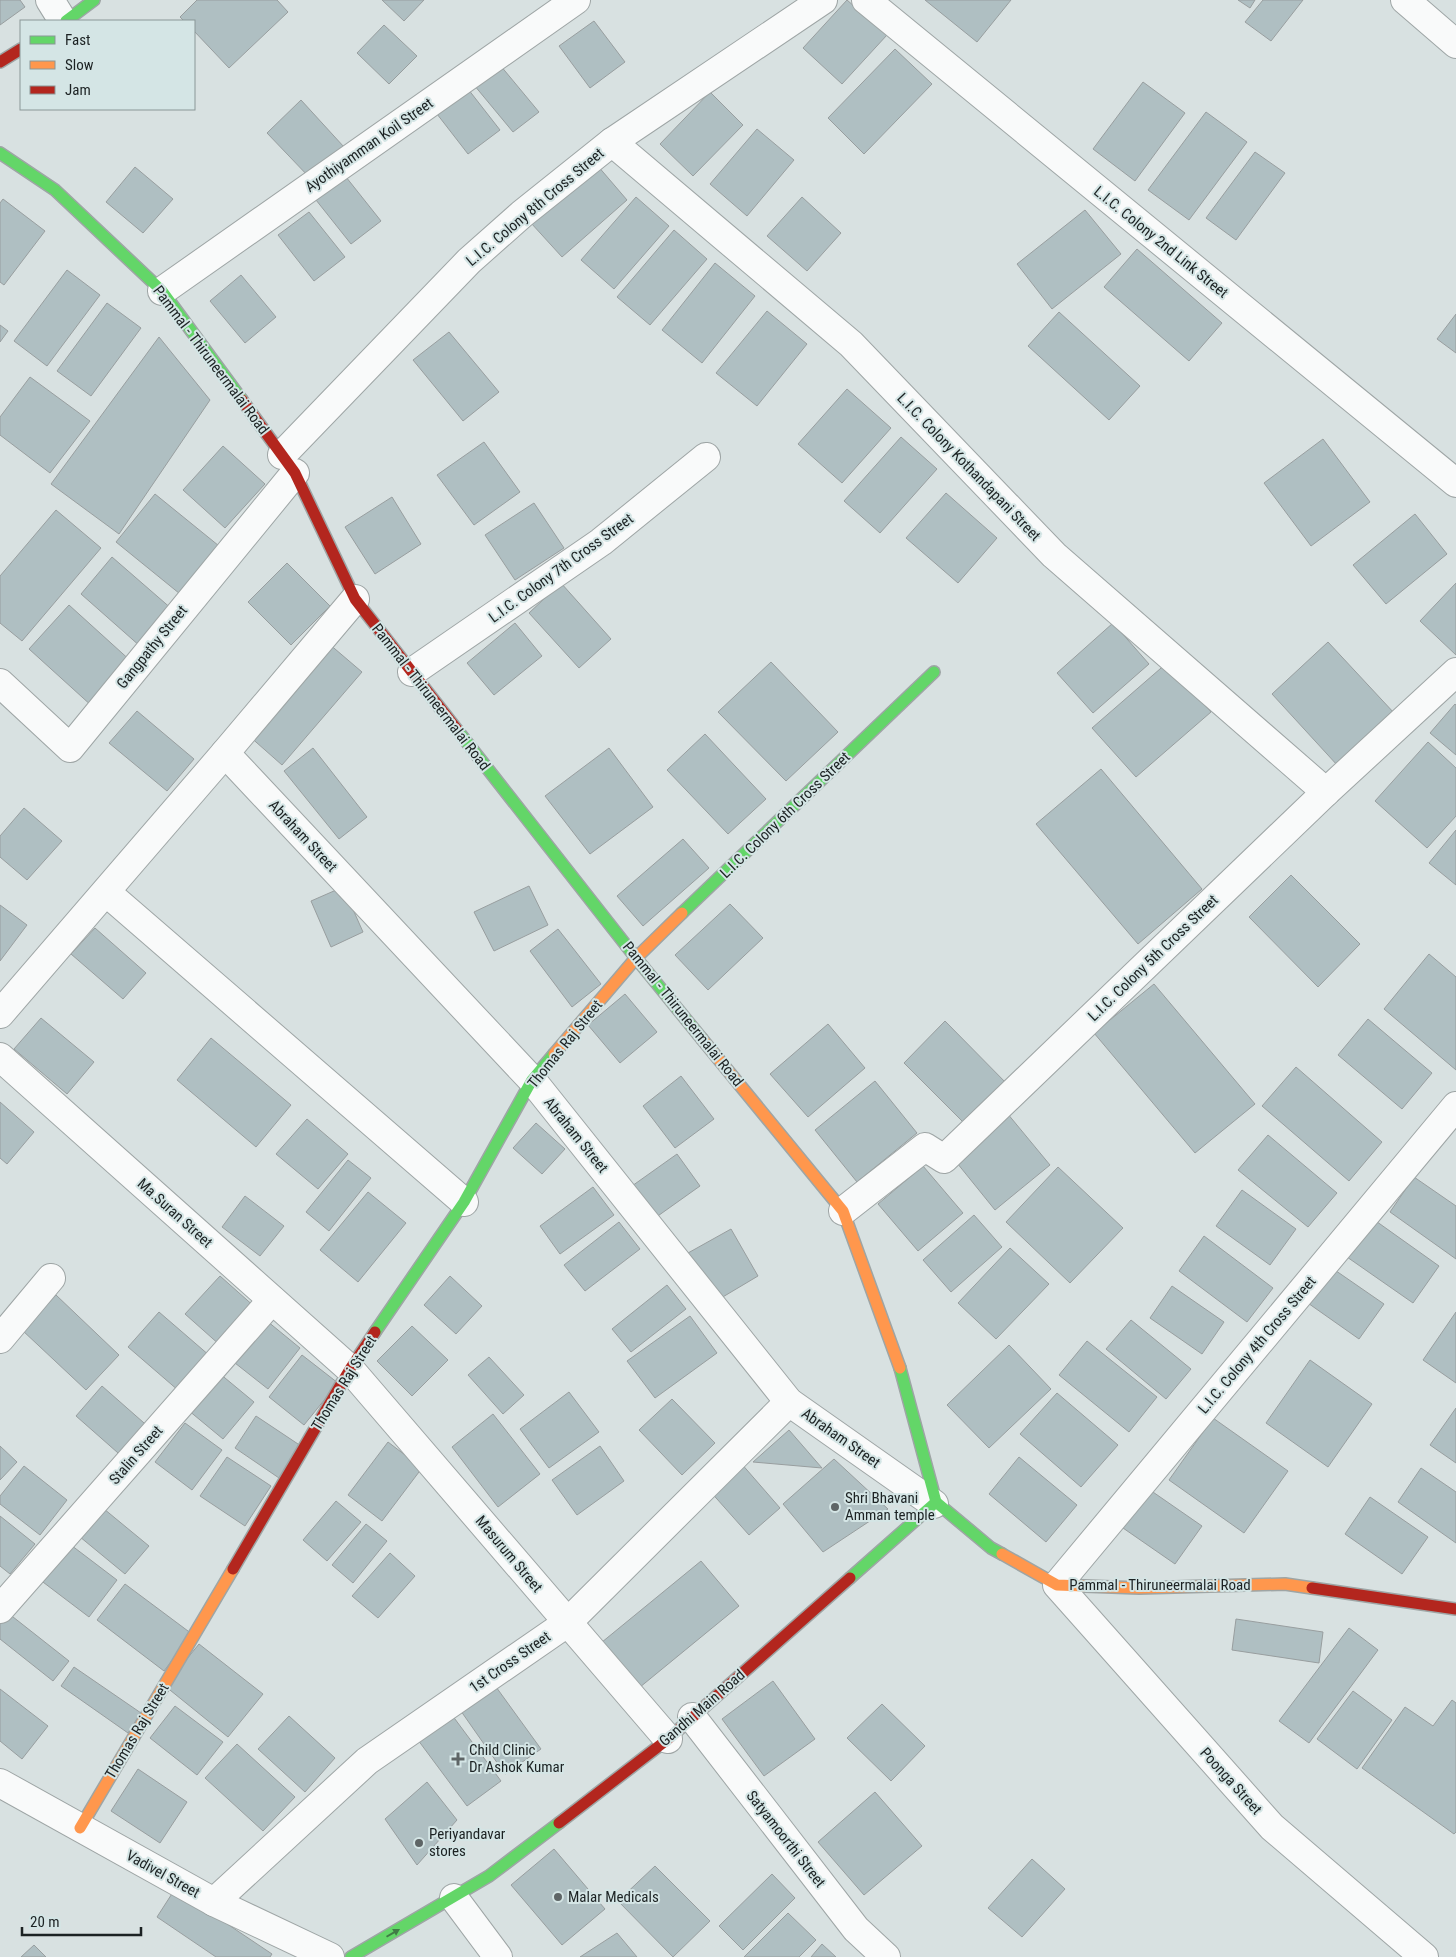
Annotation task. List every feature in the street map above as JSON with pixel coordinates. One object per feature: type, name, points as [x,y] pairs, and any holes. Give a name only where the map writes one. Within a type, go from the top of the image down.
[{"type":"street","points":[[50,0],[63,20]]},
{"type":"street","points":[[65,20],[94,0]]},
{"type":"street","name":"Ayothiyamman Koil Street","points":[[162,291],[576,0]]},
{"type":"street","name":"L.I.C. Colony 8th Cross Street","points":[[289,464],[469,261],[522,214],[612,142],[823,0]]},
{"type":"street","name":"L.I.C. Colony 2nd Link Street","points":[[866,0],[1456,484]]},
{"type":"street","points":[[1405,0],[1456,44]]},
{"type":"street","points":[[0,62],[20,50]]},
{"type":"street","name":"L.I.C. Colony Kothandapani Street","points":[[612,142],[850,344],[1054,555],[1326,792]]},
{"type":"street","name":"Pammal - Thiruneermalai Road","points":[[0,153],[55,190],[162,291],[289,464],[354,599],[636,958],[843,1211],[897,1358],[935,1503],[991,1548],[1057,1585],[1139,1588],[1285,1584],[1456,1609]]},
{"type":"street","name":"L.I.C. Colony 7th Cross Street","points":[[412,672],[601,542],[706,457]]},
{"type":"street","name":"Gangpathy Street","points":[[0,683],[70,748],[289,464]]},
{"type":"street","points":[[0,1014],[225,753],[354,599]]},
{"type":"street","name":"L.I.C. Colony 6th Cross Street","points":[[636,958],[934,672]]},
{"type":"street","name":"L.I.C. Colony 5th Cross Street","points":[[843,1211],[925,1147],[944,1159],[1326,792],[1456,672]]},
{"type":"street","name":"Abraham Street","points":[[225,753],[532,1080],[789,1402],[935,1503]]},
{"type":"street","points":[[106,892],[464,1202]]},
{"type":"street","name":"Thomas Raj Street","points":[[80,1828],[350,1369],[464,1202],[532,1080],[636,958]]},
{"type":"street","name":"Ma.Suran Street","points":[[0,1057],[350,1369]]},
{"type":"street","name":"L.I.C. Colony 4th Cross Street","points":[[1057,1585],[1456,1106]]},
{"type":"street","points":[[0,1340],[51,1278]]},
{"type":"street","name":"Stalin Street","points":[[0,1609],[272,1300]]},
{"type":"street","name":"Masurum Street","points":[[350,1369],[668,1739]]},
{"type":"street","name":"1st Cross Street","points":[[214,1902],[367,1761],[567,1623],[789,1402]]},
{"type":"street","name":"Gandhi Main Road","points":[[351,1957],[489,1876],[668,1739],[935,1503]]},
{"type":"street","name":"Poonga Street","points":[[1057,1585],[1272,1827],[1424,1957]]},
{"type":"street","name":"Satyamoorthi Street","points":[[692,1716],[856,1929],[886,1957]]},
{"type":"street","name":"Vadivel Street","points":[[0,1783],[214,1902],[330,1957]]},
{"type":"street","points":[[454,1898],[498,1957]]},
{"type":"street","name":"Gandhi Main Road","points":[[418,1931],[454,1898]]},
{"type":"building","points":[[0,0],[20,0],[25,7],[0,25]]},
{"type":"building","points":[[197,0],[277,0],[288,12],[229,68],[195,32],[195,20],[183,20],[180,17]]},
{"type":"building","points":[[382,0],[424,0],[404,21]]},
{"type":"building","points":[[847,0],[887,35],[842,84],[803,48]]},
{"type":"building","points":[[925,0],[1011,0],[977,42]]},
{"type":"building","points":[[1238,0],[1255,0],[1250,8]]},
{"type":"building","points":[[1263,0],[1303,0],[1271,41],[1245,22]]},
{"type":"building","points":[[594,21],[625,62],[590,88],[559,46]]},
{"type":"building","points":[[384,25],[417,56],[389,84],[357,53]]},
{"type":"building","points":[[895,49],[932,84],[864,154],[828,118]]},
{"type":"building","points":[[500,65],[539,112],[513,132],[474,85]]},
{"type":"building","points":[[1143,82],[1185,113],[1135,181],[1093,149]]},
{"type":"building","points":[[468,89],[500,130],[468,154],[437,114]]},
{"type":"building","points":[[710,92],[743,125],[693,176],[660,144]]},
{"type":"building","points":[[301,100],[344,147],[310,178],[267,133]]},
{"type":"building","points":[[1206,112],[1247,142],[1189,220],[1148,190]]},
{"type":"building","points":[[757,129],[794,160],[747,216],[710,184]]},
{"type":"building","points":[[1255,152],[1285,173],[1236,240],[1206,218]]},
{"type":"building","points":[[597,165],[627,200],[562,257],[531,223]]},
{"type":"building","points":[[135,167],[173,199],[143,233],[106,202]]},
{"type":"building","points":[[346,177],[381,221],[351,244],[316,200]]},
{"type":"building","points":[[636,197],[669,226],[614,289],[581,260]]},
{"type":"building","points":[[802,197],[841,233],[807,271],[767,236]]},
{"type":"building","points":[[3,199],[45,231],[4,285],[0,282],[0,203]]},
{"type":"building","points":[[1085,210],[1121,254],[1052,309],[1017,264]]},
{"type":"building","points":[[309,212],[345,257],[314,281],[278,235]]},
{"type":"building","points":[[674,230],[707,259],[650,325],[617,297]]},
{"type":"building","points":[[1137,249],[1222,323],[1189,361],[1104,287]]},
{"type":"building","points":[[715,263],[755,296],[702,363],[662,330]]},
{"type":"building","points":[[67,270],[100,295],[47,366],[14,341]]},
{"type":"building","points":[[241,275],[276,317],[245,343],[210,301]]},
{"type":"building","points":[[107,303],[141,328],[91,396],[57,371]]},
{"type":"building","points":[[767,311],[807,344],[757,406],[716,373]]},
{"type":"building","points":[[1059,312],[1140,386],[1109,420],[1028,346]]},
{"type":"building","points":[[1456,314],[1456,353],[1437,339]]},
{"type":"building","points":[[0,325],[8,331],[0,342]]},
{"type":"building","points":[[449,332],[499,392],[463,421],[413,360]]},
{"type":"building","points":[[159,337],[210,400],[119,534],[51,484]]},
{"type":"building","points":[[30,377],[90,421],[50,473],[0,435],[0,417]]},
{"type":"building","points":[[847,389],[891,428],[842,483],[798,444]]},
{"type":"building","points":[[901,437],[937,469],[880,533],[844,501]]},
{"type":"building","points":[[1323,439],[1370,502],[1311,546],[1264,483]]},
{"type":"building","points":[[484,442],[520,492],[474,525],[437,475]]},
{"type":"building","points":[[223,446],[265,484],[225,528],[183,490]]},
{"type":"building","points":[[946,493],[997,538],[958,583],[906,538]]},
{"type":"building","points":[[155,494],[224,550],[185,598],[116,542]]},
{"type":"building","points":[[392,497],[421,544],[375,574],[345,527]]},
{"type":"building","points":[[534,503],[564,548],[515,580],[485,535]]},
{"type":"building","points":[[56,510],[101,548],[22,641],[0,623],[0,576]]},
{"type":"building","points":[[1415,514],[1447,554],[1386,604],[1353,565]]},
{"type":"building","points":[[112,557],[173,610],[141,647],[81,594]]},
{"type":"building","points":[[287,563],[330,606],[291,645],[248,602]]},
{"type":"building","points":[[561,583],[611,639],[579,668],[529,613]]},
{"type":"building","points":[[1456,583],[1456,655],[1420,621]]},
{"type":"building","points":[[69,605],[133,663],[93,707],[29,649]]},
{"type":"building","points":[[515,623],[542,656],[494,695],[467,663]]},
{"type":"building","points":[[1113,623],[1149,664],[1093,713],[1057,673]]},
{"type":"building","points":[[1328,642],[1395,714],[1338,766],[1272,694]]},
{"type":"building","points":[[328,643],[362,672],[282,765],[248,735]]},
{"type":"building","points":[[771,662],[838,732],[786,781],[718,712]]},
{"type":"building","points":[[1168,662],[1211,712],[1136,777],[1092,728]]},
{"type":"building","points":[[1456,705],[1456,755],[1430,733]]},
{"type":"building","points":[[137,711],[194,759],[167,791],[109,743]]},
{"type":"building","points":[[705,734],[766,799],[728,834],[667,770]]},
{"type":"building","points":[[1428,742],[1456,768],[1456,816],[1427,848],[1375,801]]},
{"type":"building","points":[[313,748],[367,817],[339,839],[284,771]]},
{"type":"building","points":[[609,748],[653,807],[590,854],[545,796]]},
{"type":"building","points":[[1101,769],[1202,889],[1138,944],[1036,824]]},
{"type":"building","points":[[24,808],[62,841],[27,880],[0,857],[0,836]]},
{"type":"building","points":[[1456,830],[1456,885],[1429,863]]},
{"type":"building","points":[[683,839],[709,868],[643,926],[617,896]]},
{"type":"building","points":[[1291,875],[1360,944],[1318,987],[1249,917]]},
{"type":"building","points":[[529,886],[548,925],[494,951],[474,912]]},
{"type":"building","points":[[343,887],[363,932],[331,947],[311,901]]},
{"type":"building","points":[[730,904],[763,938],[708,990],[675,955]]},
{"type":"building","points":[[0,905],[27,925],[0,961]]},
{"type":"building","points":[[95,928],[146,973],[123,999],[71,954]]},
{"type":"building","points":[[558,929],[601,984],[572,1007],[530,951]]},
{"type":"building","points":[[1429,954],[1456,977],[1456,1070],[1384,1009]]},
{"type":"building","points":[[1154,984],[1255,1104],[1195,1153],[1094,1033]]},
{"type":"building","points":[[625,994],[657,1032],[620,1063],[588,1025]]},
{"type":"building","points":[[41,1018],[94,1062],[67,1094],[14,1049]]},
{"type":"building","points":[[1368,1019],[1432,1073],[1402,1109],[1338,1055]]},
{"type":"building","points":[[945,1021],[1012,1089],[971,1130],[904,1063]]},
{"type":"building","points":[[828,1024],[865,1068],[808,1117],[770,1074]]},
{"type":"building","points":[[211,1038],[291,1105],[256,1147],[177,1080]]},
{"type":"building","points":[[1296,1067],[1382,1142],[1349,1181],[1262,1106]]},
{"type":"building","points":[[681,1076],[714,1119],[675,1148],[643,1106]]},
{"type":"building","points":[[875,1081],[917,1133],[857,1182],[815,1130]]},
{"type":"building","points":[[0,1102],[34,1132],[7,1164],[0,1158]]},
{"type":"building","points":[[1007,1113],[1050,1165],[995,1210],[953,1158]]},
{"type":"building","points":[[307,1119],[348,1154],[318,1189],[276,1154]]},
{"type":"building","points":[[536,1123],[565,1149],[542,1174],[513,1148]]},
{"type":"building","points":[[1268,1135],[1337,1193],[1308,1227],[1238,1170]]},
{"type":"building","points":[[677,1154],[700,1186],[655,1218],[632,1186]]},
{"type":"building","points":[[348,1160],[371,1178],[329,1231],[306,1212]]},
{"type":"building","points":[[923,1166],[963,1213],[918,1251],[878,1204]]},
{"type":"building","points":[[1058,1167],[1123,1228],[1070,1283],[1006,1222]]},
{"type":"building","points":[[1414,1177],[1456,1206],[1456,1259],[1390,1212]]},
{"type":"building","points":[[593,1187],[614,1215],[560,1254],[540,1226]]},
{"type":"building","points":[[1242,1190],[1296,1229],[1270,1265],[1216,1226]]},
{"type":"building","points":[[368,1192],[406,1223],[358,1282],[320,1250]]},
{"type":"building","points":[[245,1196],[284,1226],[260,1256],[222,1227]]},
{"type":"building","points":[[974,1215],[1002,1247],[951,1292],[923,1260]]},
{"type":"building","points":[[1373,1219],[1439,1266],[1413,1303],[1347,1257]]},
{"type":"building","points":[[619,1222],[640,1249],[585,1291],[564,1265]]},
{"type":"building","points":[[731,1229],[758,1276],[716,1301],[688,1253]]},
{"type":"building","points":[[1204,1236],[1273,1288],[1247,1322],[1179,1271]]},
{"type":"building","points":[[1010,1248],[1049,1284],[996,1339],[958,1303]]},
{"type":"building","points":[[1329,1266],[1384,1304],[1359,1339],[1305,1301]]},
{"type":"building","points":[[220,1276],[256,1308],[221,1346],[185,1314]]},
{"type":"building","points":[[450,1276],[482,1306],[456,1334],[424,1305]]},
{"type":"building","points":[[667,1285],[686,1309],[631,1352],[612,1329]]},
{"type":"building","points":[[1172,1286],[1224,1322],[1202,1354],[1150,1318]]},
{"type":"building","points":[[56,1295],[119,1355],[86,1390],[22,1330]]},
{"type":"building","points":[[159,1312],[210,1356],[179,1391],[128,1347]]},
{"type":"building","points":[[1456,1312],[1456,1383],[1423,1360]]},
{"type":"building","points":[[690,1316],[717,1353],[655,1398],[627,1361]]},
{"type":"building","points":[[1131,1320],[1191,1369],[1166,1399],[1106,1349]]},
{"type":"building","points":[[267,1321],[300,1348],[268,1389],[235,1363]]},
{"type":"building","points":[[412,1326],[448,1360],[412,1396],[377,1361]]},
{"type":"building","points":[[1087,1341],[1157,1397],[1129,1432],[1059,1375]]},
{"type":"building","points":[[1009,1345],[1051,1389],[989,1448],[947,1405]]},
{"type":"building","points":[[302,1355],[338,1383],[304,1425],[269,1397]]},
{"type":"building","points":[[489,1357],[524,1395],[503,1414],[468,1375]]},
{"type":"building","points":[[1310,1360],[1372,1404],[1328,1467],[1266,1423]]},
{"type":"building","points":[[219,1373],[254,1402],[223,1439],[188,1410]]},
{"type":"building","points":[[102,1386],[152,1430],[126,1460],[76,1416]]},
{"type":"building","points":[[569,1392],[599,1432],[549,1468],[520,1429]]},
{"type":"building","points":[[1057,1393],[1118,1445],[1081,1487],[1020,1434]]},
{"type":"building","points":[[672,1399],[715,1443],[682,1475],[639,1430]]},
{"type":"building","points":[[1456,1408],[1456,1463],[1430,1445]]},
{"type":"building","points":[[493,1414],[540,1474],[498,1507],[452,1447]]},
{"type":"building","points":[[256,1416],[301,1446],[279,1478],[235,1448]]},
{"type":"building","points":[[1213,1418],[1288,1471],[1244,1533],[1169,1480]]},
{"type":"building","points":[[185,1423],[222,1450],[192,1490],[155,1462]]},
{"type":"building","points":[[789,1430],[822,1468],[753,1462]]},
{"type":"building","points":[[388,1442],[422,1468],[382,1521],[348,1495]]},
{"type":"building","points":[[0,1446],[17,1462],[0,1480]]},
{"type":"building","points":[[600,1446],[624,1481],[577,1515],[552,1480]]},
{"type":"building","points":[[227,1457],[271,1486],[245,1526],[200,1496]]},
{"type":"building","points":[[1019,1457],[1077,1505],[1046,1542],[989,1494]]},
{"type":"building","name":"Shri Bhavani Amman temple","points":[[834,1459],[888,1509],[823,1552],[783,1504]]},
{"type":"building","points":[[740,1462],[780,1508],[749,1535],[709,1490]]},
{"type":"building","points":[[24,1466],[67,1500],[40,1535],[0,1504],[0,1496]]},
{"type":"building","points":[[1421,1468],[1456,1492],[1456,1543],[1398,1502]]},
{"type":"building","points":[[1150,1490],[1202,1526],[1175,1564],[1123,1528]]},
{"type":"building","points":[[1370,1497],[1428,1537],[1402,1574],[1345,1534]]},
{"type":"building","points":[[336,1501],[361,1522],[327,1561],[303,1540]]},
{"type":"building","points":[[98,1504],[149,1546],[125,1574],[74,1532]]},
{"type":"building","points":[[0,1516],[35,1544],[10,1574],[0,1566]]},
{"type":"building","points":[[366,1524],[387,1541],[353,1583],[332,1565]]},
{"type":"building","points":[[63,1539],[117,1580],[89,1617],[35,1576]]},
{"type":"building","points":[[390,1553],[415,1576],[378,1618],[352,1596]]},
{"type":"building","points":[[701,1561],[739,1606],[634,1692],[596,1647]]},
{"type":"building","points":[[125,1584],[192,1634],[164,1671],[97,1620]]},
{"type":"building","points":[[8,1613],[69,1661],[53,1681],[0,1639],[0,1622]]},
{"type":"building","points":[[1236,1619],[1323,1632],[1319,1663],[1232,1650]]},
{"type":"building","points":[[1349,1628],[1378,1650],[1309,1743],[1279,1721]]},
{"type":"building","points":[[199,1644],[263,1694],[228,1737],[165,1686]]},
{"type":"building","points":[[74,1667],[141,1713],[128,1733],[61,1686]]},
{"type":"building","points":[[491,1680],[541,1749],[505,1774],[456,1704]]},
{"type":"building","points":[[773,1681],[815,1739],[764,1776],[722,1719]]},
{"type":"building","points":[[0,1689],[48,1726],[22,1759],[0,1741]]},
{"type":"building","points":[[1353,1691],[1392,1720],[1357,1769],[1317,1739]]},
{"type":"building","points":[[1452,1700],[1456,1703],[1456,1832],[1454,1834],[1362,1768],[1405,1707],[1433,1726]]},
{"type":"building","points":[[882,1704],[925,1746],[891,1781],[847,1738]]},
{"type":"building","points":[[175,1706],[223,1742],[197,1775],[150,1738]]},
{"type":"building","name":"Child Clinic Dr Ashok Kumar","points":[[449,1711],[501,1781],[467,1806],[415,1736]]},
{"type":"building","points":[[289,1716],[335,1758],[305,1792],[258,1749]]},
{"type":"building","points":[[237,1744],[295,1797],[263,1831],[205,1778]]},
{"type":"building","points":[[138,1769],[187,1802],[160,1843],[111,1811]]},
{"type":"building","name":"Periyandavar stores","points":[[427,1782],[457,1820],[417,1865],[385,1819]]},
{"type":"building","points":[[875,1792],[922,1846],[864,1895],[818,1842]]},
{"type":"building","name":"Malar Medicals","points":[[554,1849],[605,1909],[562,1945],[511,1885]]},
{"type":"building","points":[[1032,1859],[1065,1889],[1022,1937],[988,1908]]},
{"type":"building","points":[[655,1866],[710,1921],[673,1957],[618,1901]]},
{"type":"building","points":[[772,1874],[795,1898],[743,1950],[719,1926]]},
{"type":"building","points":[[175,1889],[272,1954],[270,1957],[216,1957],[157,1917]]},
{"type":"building","points":[[788,1913],[816,1940],[799,1957],[744,1957]]},
{"type":"building","points":[[617,1933],[637,1957],[580,1957]]},
{"type":"building","points":[[822,1944],[836,1957],[811,1957]]},
{"type":"building","points":[[34,1945],[46,1957],[21,1957]]},
{"type":"traffic: fast","points":[[67,20],[94,0]]},
{"type":"traffic: fast","points":[[0,153],[55,190],[162,291],[242,400]]},
{"type":"traffic: fast","points":[[682,913],[934,672]]},
{"type":"traffic: fast","points":[[458,731],[702,1039]]},
{"type":"traffic: fast","points":[[375,1332],[464,1202],[532,1080],[554,1054]]},
{"type":"traffic: fast","points":[[900,1368],[936,1502],[991,1548],[1002,1554]]},
{"type":"traffic: fast","points":[[850,1578],[936,1502]]},
{"type":"traffic: fast","points":[[351,1957],[489,1876],[559,1823]]},
{"type":"traffic: slow","points":[[554,1054],[636,958],[682,913]]},
{"type":"traffic: slow","points":[[702,1039],[843,1211],[900,1368]]},
{"type":"traffic: slow","points":[[1002,1554],[1057,1585],[1139,1588],[1285,1584],[1312,1588]]},
{"type":"traffic: slow","points":[[80,1828],[233,1569]]},
{"type":"traffic: jam","points":[[0,62],[20,50]]},
{"type":"traffic: jam","points":[[242,400],[295,473],[355,599],[458,731]]},
{"type":"traffic: jam","points":[[233,1569],[350,1369],[375,1332]]},
{"type":"traffic: jam","points":[[559,1823],[668,1739],[850,1578]]},
{"type":"traffic: jam","points":[[1312,1588],[1456,1609]]},
{"type":"place","name":"Shri Bhavani Amman temple","points":[[835,1507]]},
{"type":"place","name":"Child Clinic Dr Ashok Kumar","points":[[458,1759]]},
{"type":"place","name":"Periyandavar stores","points":[[419,1843]]},
{"type":"place","name":"Malar Medicals","points":[[558,1897]]}]
